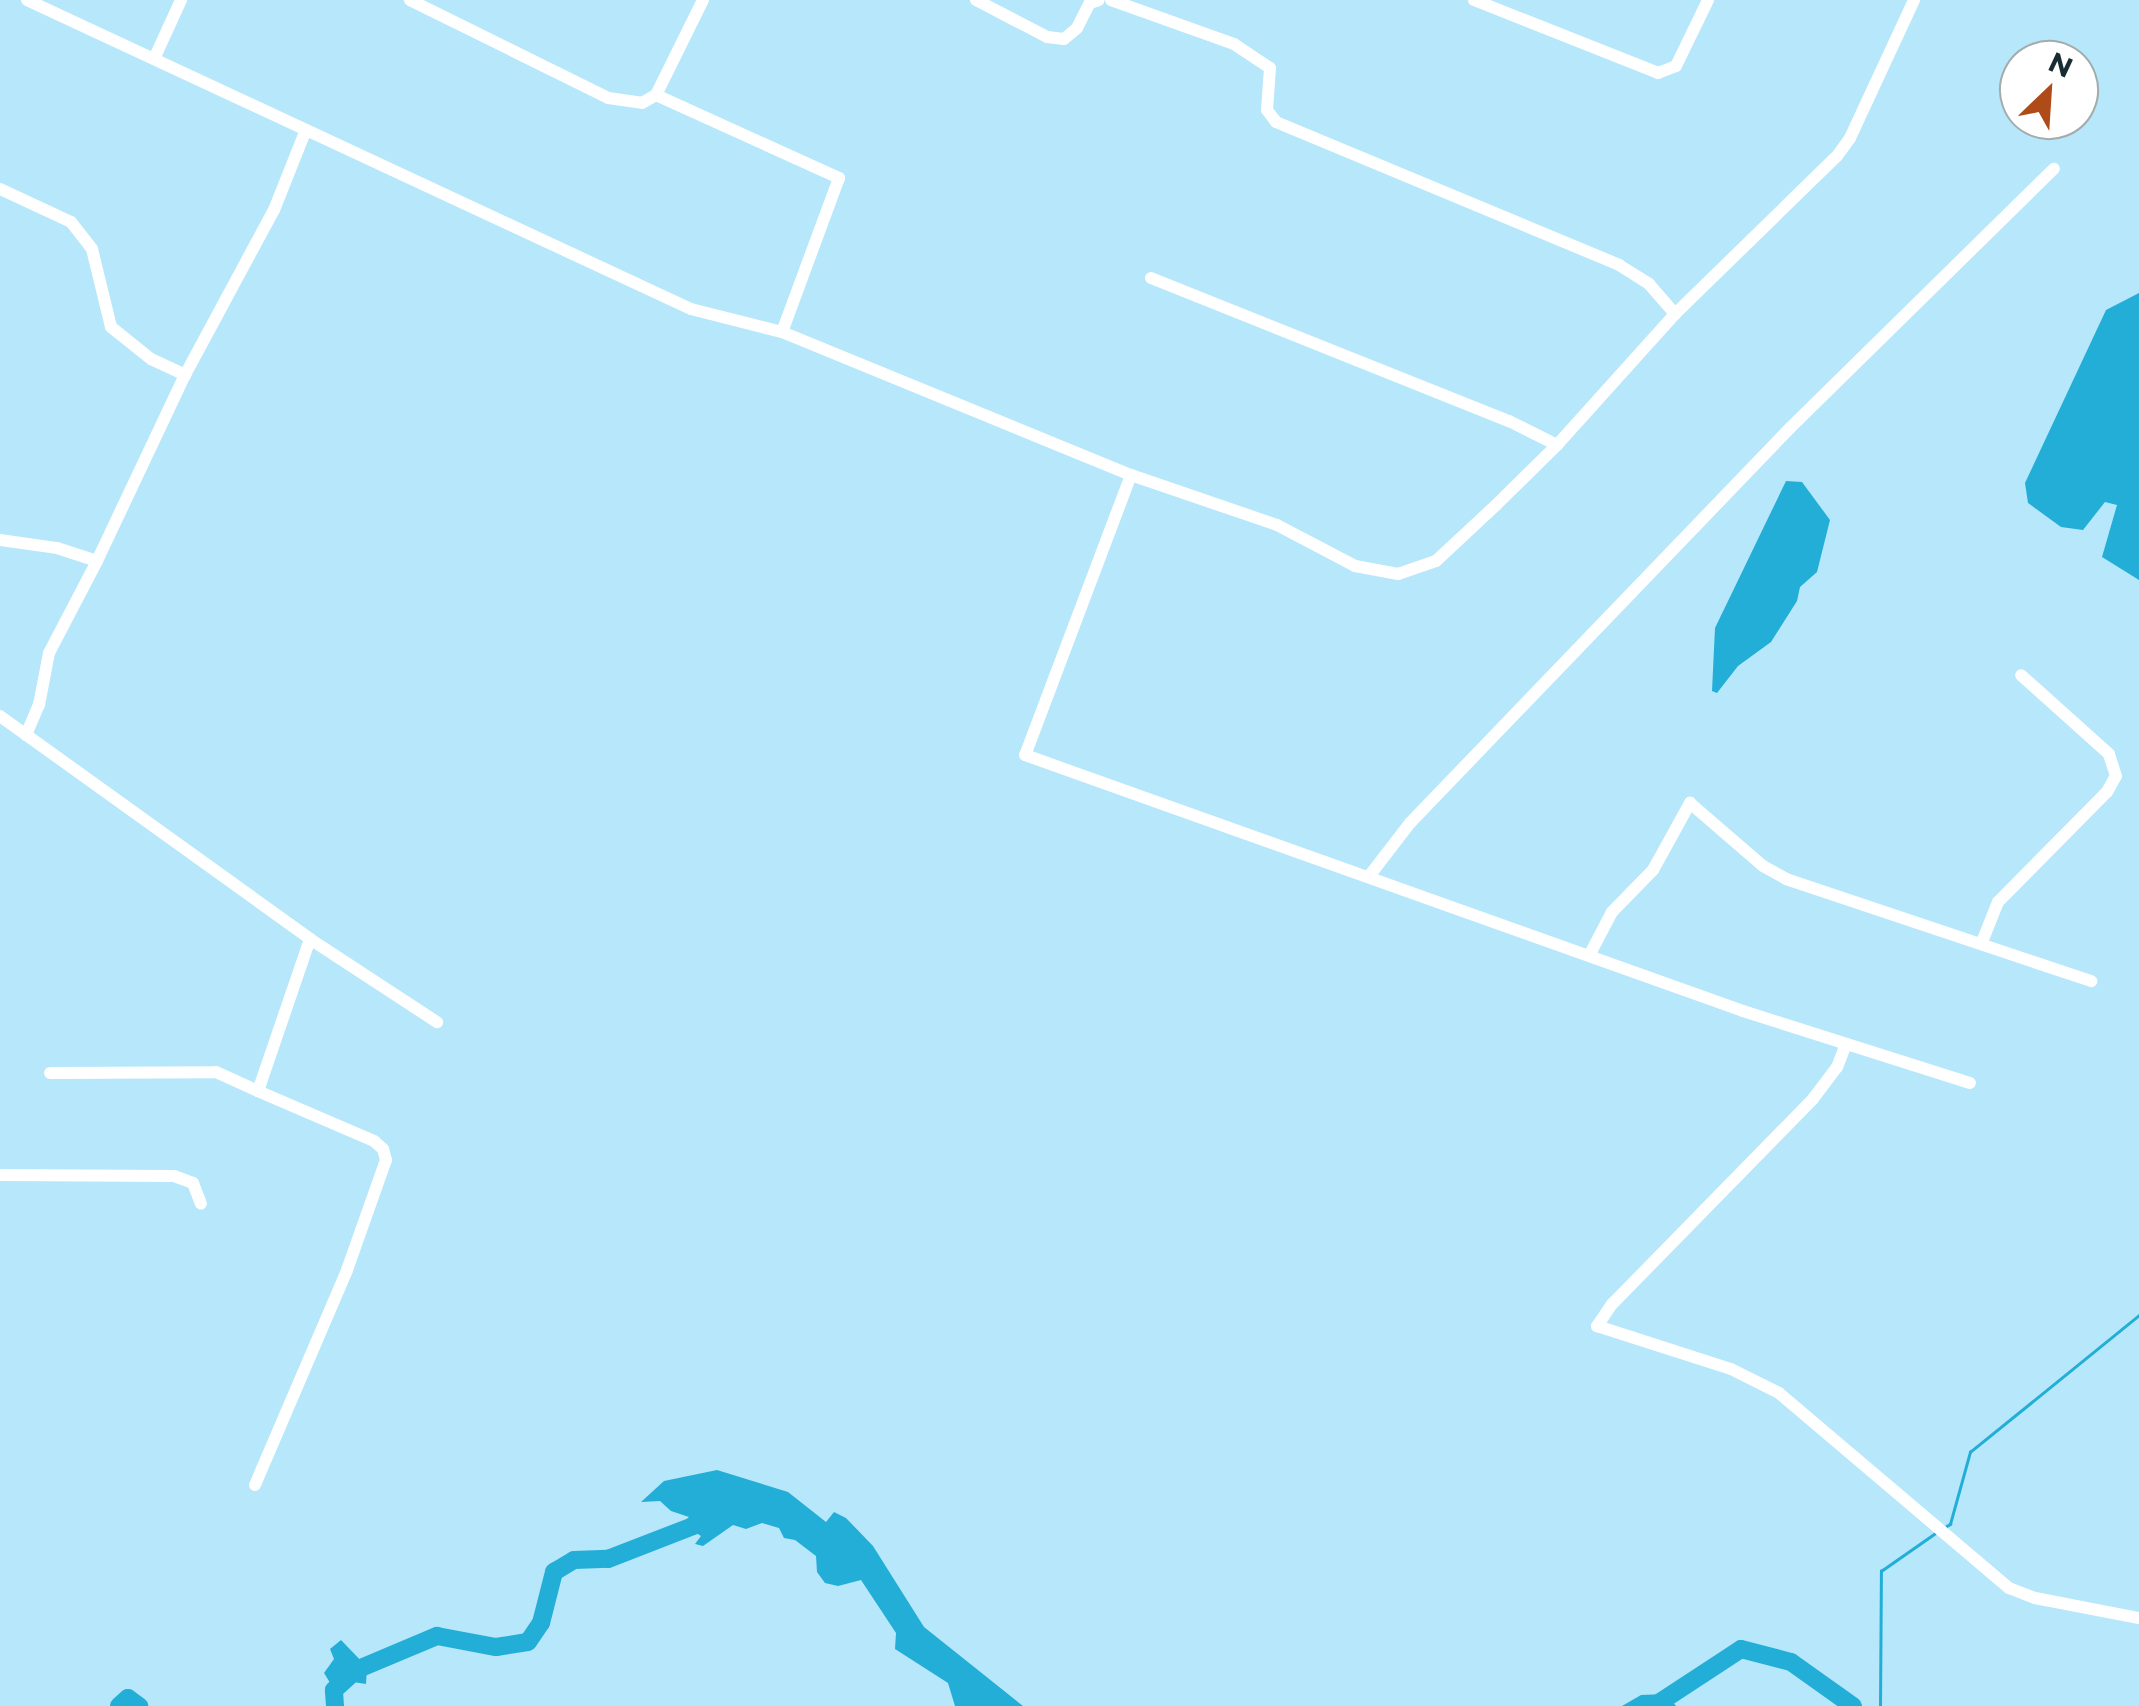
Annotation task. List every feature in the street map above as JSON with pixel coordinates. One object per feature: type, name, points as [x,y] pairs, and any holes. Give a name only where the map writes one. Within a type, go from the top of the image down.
[{"type":"street","points":[[26,0],[691,309],[782,332],[1131,475],[1277,524],[1355,566],[1398,574],[1436,561],[1557,445],[1675,314],[1838,156],[1914,0]]},
{"type":"street","points":[[154,59],[181,0]]},
{"type":"street","points":[[410,0],[608,98],[642,104],[656,95],[704,0]]},
{"type":"street","points":[[976,0],[1047,37],[1064,39],[1078,28],[1090,3],[1100,0]]},
{"type":"street","points":[[1111,0],[1234,44],[1270,68],[1267,110],[1276,122],[1619,265],[1649,284],[1675,314]]},
{"type":"street","points":[[1474,0],[1658,73],[1676,66],[1708,0]]},
{"type":"street","points":[[656,95],[839,178],[782,332]]},
{"type":"street","points":[[26,735],[50,653],[186,375],[274,210],[305,132]]},
{"type":"street","points":[[1370,875],[1410,823],[1790,428],[2054,169]]},
{"type":"street","points":[[0,189],[71,222],[92,249],[111,327],[150,359],[186,375]]},
{"type":"street","points":[[1152,278],[1508,421],[1557,445]]},
{"type":"street","points":[[1131,475],[1025,755],[1846,1044],[1970,1083]]},
{"type":"street","points":[[0,540],[57,548],[97,561]]},
{"type":"street","points":[[1982,942],[1998,902],[2107,792],[2116,776],[2109,754],[2021,675]]},
{"type":"street","points":[[0,716],[310,939],[437,1022]]},
{"type":"street","points":[[1590,954],[1612,912],[1652,870],[1690,803],[1773,873],[2091,981]]},
{"type":"street","points":[[258,1091],[310,939]]},
{"type":"street","points":[[1846,1044],[1837,1068],[1813,1099],[1612,1304],[1597,1326],[1764,1384],[1815,1420],[1946,1539],[2021,1594],[2139,1618]]},
{"type":"street","points":[[50,1073],[216,1072],[374,1141],[383,1149],[386,1160],[346,1270],[255,1485]]},
{"type":"street","points":[[0,1175],[174,1176],[193,1183],[202,1196],[201,1204]]},
{"type":"water","points":[[2139,293],[2139,580],[2102,557],[2117,505],[2105,502],[2083,530],[2061,527],[2028,503],[2025,483],[2106,310]]},
{"type":"water","points":[[1786,481],[1802,482],[1830,520],[1817,572],[1800,587],[1797,601],[1771,642],[1738,666],[1717,693],[1712,691],[1715,628]]},
{"type":"water","points":[[717,1470],[788,1492],[826,1522],[834,1512],[846,1518],[873,1546],[924,1627],[1023,1706],[955,1706],[948,1683],[895,1649],[896,1633],[861,1580],[838,1586],[825,1583],[817,1572],[816,1556],[795,1540],[784,1538],[779,1528],[762,1523],[746,1529],[733,1525],[703,1546],[695,1544],[701,1536],[693,1531],[692,1518],[671,1511],[660,1501],[641,1502],[664,1481]]},
{"type":"water","points":[[341,1640],[367,1667],[366,1684],[353,1682],[337,1694],[324,1673],[334,1659],[330,1649]]},
{"type":"water","points":[[1666,1694],[1676,1706],[1622,1706],[1641,1695]]},
{"type":"waterway","points":[[1945,1527],[1950,1524],[1970,1452],[2139,1315]]},
{"type":"waterway","points":[[335,1706],[334,1690],[356,1670],[437,1636],[496,1647],[528,1642],[541,1623],[554,1572],[574,1560],[608,1559],[693,1526],[708,1509]]},
{"type":"waterway","points":[[1880,1706],[1881,1571],[1934,1534]]},
{"type":"waterway","points":[[1654,1706],[1741,1649],[1791,1662],[1853,1706]]},
{"type":"waterway","points":[[119,1706],[128,1698],[139,1706]]}]
